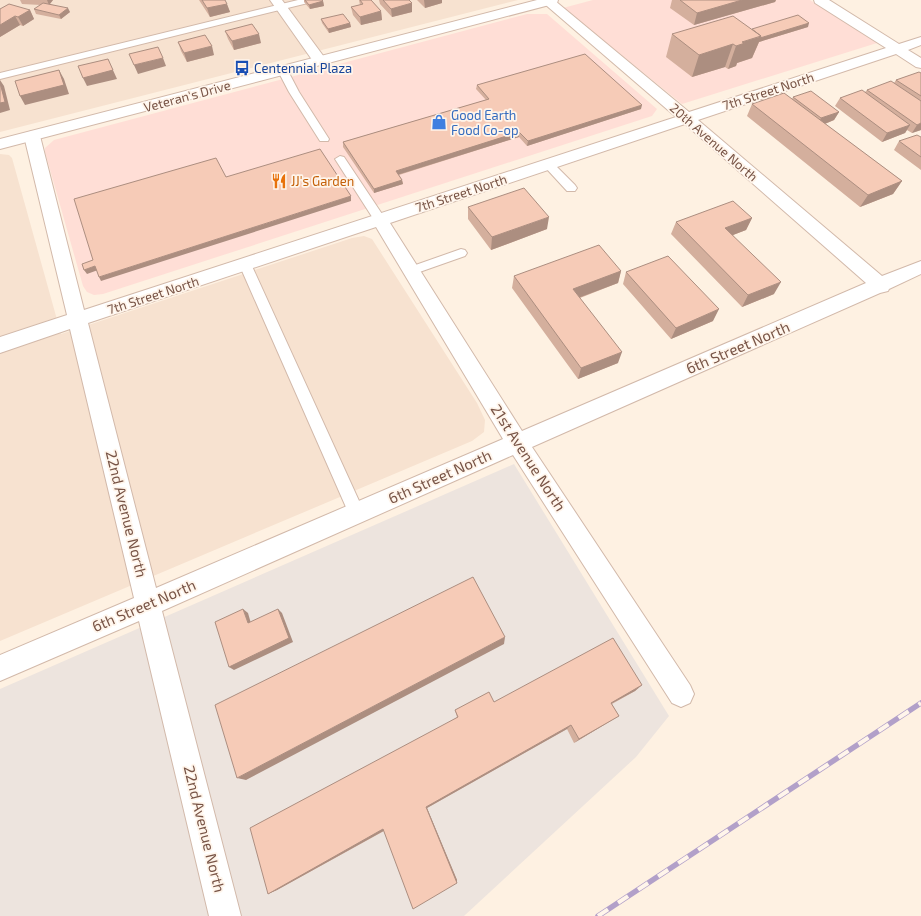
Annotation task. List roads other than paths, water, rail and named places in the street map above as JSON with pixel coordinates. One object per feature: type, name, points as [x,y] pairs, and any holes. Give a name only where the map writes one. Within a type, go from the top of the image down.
[{"type":"street","name":"Veteran's Drive","points":[[0,144],[549,0]]},
{"type":"street","name":"20th Avenue North","points":[[549,0],[881,286]]},
{"type":"street","points":[[820,0],[921,64]]},
{"type":"street","points":[[278,4],[320,61]]},
{"type":"street","points":[[855,22],[868,18]]},
{"type":"street","name":"7th Street North","points":[[0,345],[921,41]]},
{"type":"street","name":"22nd Avenue North","points":[[32,136],[225,916]]},
{"type":"street","name":"21st Avenue North","points":[[380,220],[517,443],[681,694]]},
{"type":"street","name":"6th Street North","points":[[0,668],[881,286],[921,267]]},
{"type":"lane","points":[[0,76],[278,4],[309,0]]},
{"type":"lane","points":[[283,70],[294,92],[324,139]]},
{"type":"lane","points":[[340,159],[380,220]]},
{"type":"lane","points":[[548,164],[571,188]]},
{"type":"lane","points":[[411,271],[461,253]]},
{"type":"lane","points":[[245,264],[357,514]]},
{"type":"railway","points":[[598,916],[921,703]]},
{"type":"place","name":"Centennial Plaza","points":[[242,68]]},
{"type":"place","name":"Good Earth Food Co-op","points":[[439,122]]},
{"type":"place","name":"JJ's Garden","points":[[279,181]]}]
